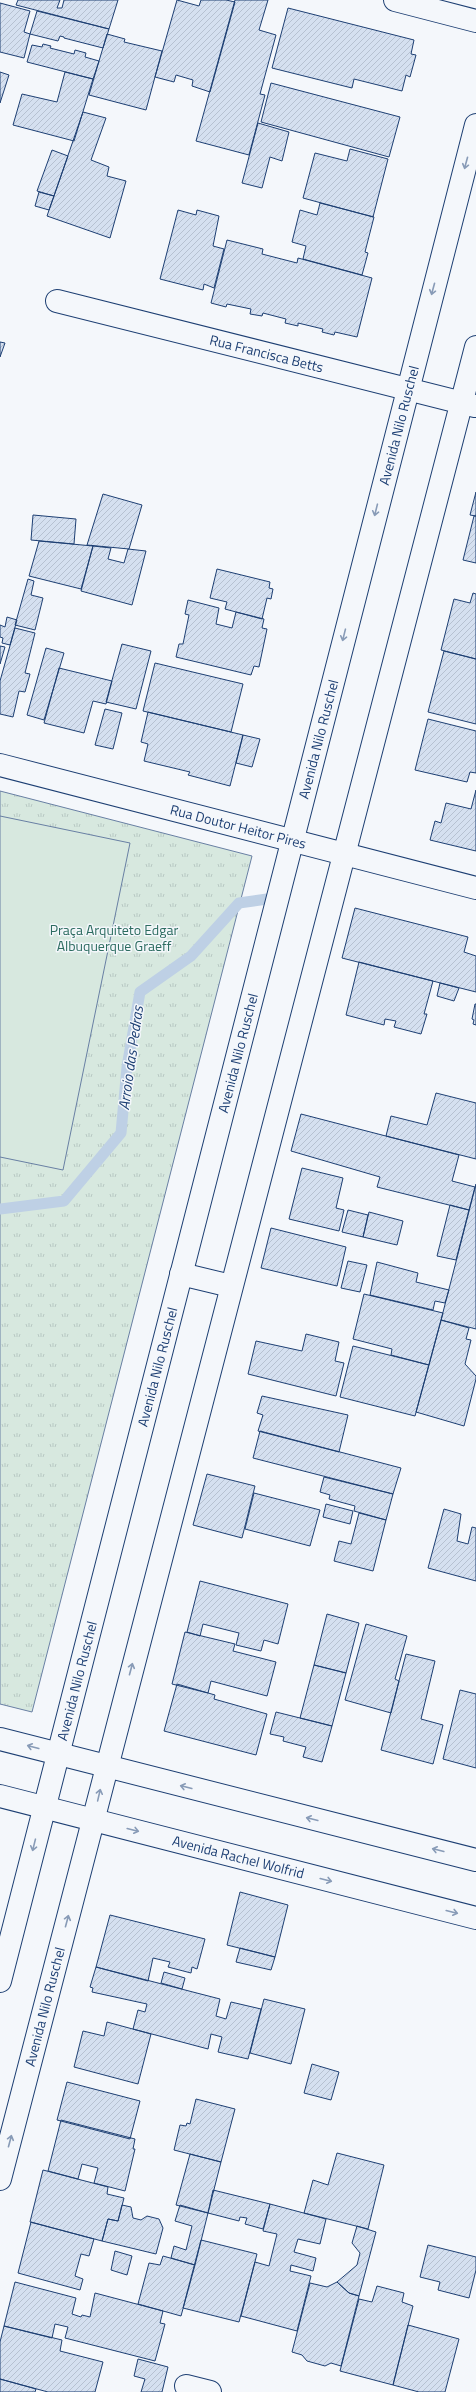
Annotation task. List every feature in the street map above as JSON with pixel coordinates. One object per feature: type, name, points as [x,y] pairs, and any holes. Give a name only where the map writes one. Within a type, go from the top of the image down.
[{"type":"street","points":[[395,0],[476,21]]},
{"type":"street","name":"Avenida Nilo Ruschel","points":[[0,1981],[291,841],[476,125]]},
{"type":"street","name":"Rua Francisca Betts","points":[[57,301],[469,405]]},
{"type":"street","name":"Avenida Nilo Ruschel","points":[[0,2179],[343,854],[469,405],[476,347]]},
{"type":"street","name":"Rua Doutor Heitor Pires","points":[[0,765],[476,888]]},
{"type":"street","points":[[181,1274],[231,1286]]},
{"type":"street","points":[[0,1738],[106,1767],[476,1860]]},
{"type":"street","name":"Avenida Rachel Wolfrid","points":[[0,1796],[476,1918]]},
{"type":"street","points":[[186,2386],[210,2392]]},
{"type":"green space","name":"Praça Arquiteto Edgar Albuquerque Graeff","points":[[0,791],[252,856],[32,1712],[0,1704]]},
{"type":"green space","points":[[0,816],[130,843],[63,1170],[0,1157]]},
{"type":"building","points":[[18,0],[60,0],[57,8],[62,8],[64,0],[118,0],[109,29],[16,5]]},
{"type":"building","points":[[177,0],[199,6],[201,0],[226,0],[235,2],[210,92],[192,86],[193,80],[176,75],[174,82],[155,77]]},
{"type":"building","points":[[235,0],[268,0],[259,30],[276,35],[260,94],[265,95],[249,155],[196,141]]},
{"type":"building","points":[[0,3],[30,11],[24,32],[30,34],[24,58],[0,52]]},
{"type":"building","points":[[288,8],[414,40],[411,54],[416,55],[410,77],[406,75],[402,91],[354,79],[352,88],[272,68]]},
{"type":"building","points":[[37,11],[109,29],[103,48],[60,36],[58,41],[30,34]]},
{"type":"building","points":[[107,34],[125,39],[124,42],[162,51],[146,110],[89,95]]},
{"type":"building","points":[[43,44],[51,46],[50,48],[74,54],[75,50],[86,53],[85,57],[99,61],[93,79],[27,62],[32,45],[42,47]]},
{"type":"building","points":[[0,72],[9,75],[0,103]]},
{"type":"building","points":[[65,72],[93,79],[74,141],[13,125],[22,94],[57,102]]},
{"type":"building","points":[[271,83],[400,117],[389,157],[261,122]]},
{"type":"building","points":[[83,112],[106,118],[91,160],[109,167],[107,176],[126,181],[110,238],[47,216]]},
{"type":"building","points":[[258,123],[289,132],[282,161],[270,157],[262,188],[242,183]]},
{"type":"building","points":[[350,149],[388,159],[373,217],[303,198],[315,153],[347,161]]},
{"type":"building","points":[[52,150],[68,156],[54,196],[37,191]]},
{"type":"building","points":[[39,192],[54,196],[49,210],[35,206]]},
{"type":"building","points":[[320,203],[374,217],[365,252],[368,253],[362,275],[303,259],[306,246],[292,242],[300,210],[317,215]]},
{"type":"building","points":[[178,210],[196,215],[197,210],[219,216],[213,246],[224,249],[214,288],[204,284],[203,290],[160,279]]},
{"type":"building","points":[[227,240],[263,249],[262,254],[297,263],[298,258],[372,278],[357,337],[335,332],[334,335],[322,332],[323,329],[298,323],[298,326],[285,323],[286,319],[263,313],[262,316],[250,314],[251,309],[227,304],[226,307],[211,303]]},
{"type":"building","points":[[0,342],[5,343],[0,357]]},
{"type":"building","points":[[476,492],[476,516],[470,515]]},
{"type":"building","points":[[103,494],[142,505],[129,549],[87,545]]},
{"type":"building","points":[[33,515],[76,519],[74,544],[31,540]]},
{"type":"building","points":[[474,516],[476,516],[476,563],[463,560]]},
{"type":"building","points":[[39,541],[93,546],[81,589],[29,576]]},
{"type":"building","points":[[93,546],[111,548],[108,559],[124,563],[128,549],[146,551],[132,605],[81,591]]},
{"type":"building","points":[[217,569],[270,582],[269,588],[273,589],[271,599],[267,598],[262,619],[225,609],[227,602],[210,598]]},
{"type":"building","points":[[28,579],[34,581],[31,595],[43,598],[35,630],[15,625]]},
{"type":"building","points":[[473,593],[476,594],[476,659],[441,650],[454,599],[470,603]]},
{"type":"building","points":[[188,600],[219,608],[216,624],[232,628],[236,612],[264,619],[262,628],[267,629],[259,667],[254,666],[251,675],[176,657],[179,644],[183,644],[189,615],[185,614]]},
{"type":"building","points":[[7,617],[17,620],[10,645],[2,643],[3,638],[0,637],[0,625],[5,627]]},
{"type":"building","points":[[15,628],[35,633],[25,673],[30,674],[25,692],[19,691],[13,717],[0,714],[0,681]]},
{"type":"building","points":[[122,644],[151,651],[136,709],[106,702]]},
{"type":"building","points":[[0,646],[5,647],[0,664]]},
{"type":"building","points":[[46,648],[64,653],[44,720],[27,715]]},
{"type":"building","points":[[444,651],[476,659],[476,724],[428,712]]},
{"type":"building","points":[[155,663],[243,684],[231,732],[143,711]]},
{"type":"building","points":[[59,668],[112,681],[106,704],[93,701],[84,733],[44,723]]},
{"type":"building","points":[[105,709],[122,713],[113,749],[95,745]]},
{"type":"building","points":[[148,712],[243,735],[230,786],[188,775],[190,772],[144,761],[148,744],[141,742]]},
{"type":"building","points":[[428,719],[476,731],[476,773],[470,772],[467,782],[415,770]]},
{"type":"building","points":[[243,735],[260,739],[252,767],[236,763]]},
{"type":"building","points":[[476,790],[476,851],[430,840],[435,821],[441,823],[446,803],[471,809]]},
{"type":"building","points":[[355,908],[468,937],[464,952],[476,956],[476,992],[342,958]]},
{"type":"building","points":[[359,962],[433,981],[424,1014],[427,1014],[421,1034],[394,1027],[396,1021],[385,1019],[384,1025],[346,1015]]},
{"type":"building","points":[[440,983],[459,988],[454,1001],[437,996]]},
{"type":"building","points":[[475,1004],[476,1025],[473,1024],[474,1020],[472,1019]]},
{"type":"building","points":[[436,1093],[476,1103],[476,1159],[386,1136],[391,1116],[427,1125]]},
{"type":"building","points":[[301,1114],[459,1155],[452,1181],[475,1187],[469,1210],[377,1187],[380,1177],[291,1151]]},
{"type":"building","points":[[302,1168],[343,1178],[336,1208],[344,1210],[339,1231],[289,1219]]},
{"type":"building","points":[[476,1184],[476,1329],[441,1320]]},
{"type":"building","points":[[450,1205],[469,1210],[456,1260],[437,1256]]},
{"type":"building","points":[[348,1210],[368,1215],[363,1237],[342,1232]]},
{"type":"building","points":[[369,1212],[403,1221],[397,1245],[363,1237]]},
{"type":"building","points":[[271,1228],[346,1247],[337,1286],[261,1268]]},
{"type":"building","points":[[348,1261],[367,1265],[360,1292],[341,1288]]},
{"type":"building","points":[[377,1262],[418,1273],[416,1282],[449,1290],[445,1303],[435,1301],[433,1310],[370,1295]]},
{"type":"building","points":[[364,1294],[443,1313],[429,1365],[391,1355],[392,1349],[353,1339]]},
{"type":"building","points":[[441,1320],[469,1328],[466,1339],[471,1340],[465,1364],[476,1376],[476,1379],[464,1426],[416,1412]]},
{"type":"building","points":[[306,1334],[339,1342],[335,1361],[344,1363],[336,1396],[248,1374],[256,1341],[302,1351]]},
{"type":"building","points":[[353,1346],[429,1365],[415,1416],[340,1397]]},
{"type":"building","points":[[262,1396],[348,1415],[339,1452],[258,1431],[263,1415],[257,1413]]},
{"type":"building","points":[[260,1431],[401,1468],[393,1494],[253,1458]]},
{"type":"building","points":[[207,1474],[255,1486],[242,1538],[193,1525]]},
{"type":"building","points":[[324,1477],[393,1494],[386,1520],[354,1511],[355,1506],[329,1499],[330,1495],[320,1492]]},
{"type":"building","points":[[254,1493],[320,1510],[310,1546],[245,1529]]},
{"type":"building","points":[[326,1504],[353,1511],[350,1524],[323,1517]]},
{"type":"building","points":[[444,1509],[461,1514],[457,1541],[468,1544],[472,1527],[476,1528],[476,1581],[428,1568]]},
{"type":"building","points":[[359,1513],[386,1520],[373,1571],[334,1561],[339,1541],[351,1544]]},
{"type":"building","points":[[200,1581],[288,1604],[278,1644],[264,1640],[261,1651],[236,1645],[239,1633],[203,1624],[200,1636],[187,1632]]},
{"type":"building","points":[[327,1614],[359,1623],[346,1673],[314,1665]]},
{"type":"building","points":[[366,1624],[407,1636],[395,1679],[399,1681],[391,1713],[345,1700]]},
{"type":"building","points":[[185,1632],[235,1644],[233,1651],[276,1662],[267,1696],[211,1681],[208,1693],[172,1684]]},
{"type":"building","points":[[406,1654],[435,1661],[421,1719],[443,1725],[433,1764],[381,1750]]},
{"type":"building","points":[[314,1665],[346,1673],[332,1726],[300,1718]]},
{"type":"building","points":[[177,1684],[215,1695],[214,1699],[267,1714],[256,1755],[164,1731]]},
{"type":"building","points":[[460,1690],[476,1694],[476,1768],[443,1759]]},
{"type":"building","points":[[276,1712],[332,1726],[322,1762],[303,1757],[306,1747],[283,1741],[284,1737],[270,1734]]},
{"type":"building","points":[[240,1892],[288,1905],[275,1957],[227,1945]]},
{"type":"building","points":[[110,1915],[205,1939],[197,1969],[192,1967],[191,1973],[168,1967],[170,1962],[153,1958],[148,1981],[96,1967]]},
{"type":"building","points":[[240,1948],[275,1957],[271,1970],[236,1962]]},
{"type":"building","points":[[96,1967],[220,1999],[216,2016],[226,2019],[231,2002],[261,2009],[248,2059],[218,2052],[222,2037],[211,2034],[208,2049],[133,2029],[138,2010],[145,2012],[147,2004],[92,1992],[93,1988],[90,1987]]},
{"type":"building","points":[[164,1972],[185,1978],[182,1989],[161,1983]]},
{"type":"building","points":[[264,1999],[305,2009],[291,2064],[250,2053]]},
{"type":"building","points":[[107,2022],[151,2034],[138,2084],[74,2067],[83,2031],[104,2036]]},
{"type":"building","points":[[312,2064],[339,2072],[331,2100],[304,2093]]},
{"type":"building","points":[[67,2082],[140,2101],[130,2139],[57,2120]]},
{"type":"building","points":[[196,2099],[235,2109],[221,2162],[174,2150],[180,2125],[186,2126],[187,2123],[190,2124]]},
{"type":"building","points":[[61,2120],[135,2139],[133,2149],[135,2149],[125,2191],[94,2183],[98,2168],[82,2164],[78,2179],[48,2171]]},
{"type":"building","points":[[337,2153],[384,2165],[368,2229],[304,2213],[313,2180],[328,2185]]},
{"type":"building","points":[[190,2154],[221,2162],[208,2213],[176,2205]]},
{"type":"building","points":[[43,2170],[108,2187],[107,2194],[124,2198],[118,2221],[108,2219],[102,2241],[30,2222]]},
{"type":"building","points":[[213,2190],[270,2204],[263,2229],[245,2224],[247,2218],[240,2217],[239,2221],[208,2213]]},
{"type":"building","points":[[270,2204],[326,2219],[320,2244],[298,2239],[294,2252],[316,2258],[313,2271],[291,2265],[290,2271],[311,2276],[297,2331],[241,2316],[255,2262],[269,2266],[277,2234],[263,2231]]},
{"type":"building","points":[[122,2205],[131,2207],[133,2218],[141,2220],[147,2216],[159,2219],[163,2228],[156,2254],[102,2241],[108,2219],[118,2221]]},
{"type":"building","points":[[180,2205],[208,2213],[195,2265],[171,2258],[174,2246],[186,2250],[192,2226],[175,2221]]},
{"type":"building","points":[[31,2222],[94,2239],[89,2256],[81,2254],[75,2276],[83,2279],[80,2290],[18,2273]]},
{"type":"building","points":[[357,2226],[376,2232],[359,2296],[349,2293],[337,2282],[357,2265],[360,2253],[352,2243]]},
{"type":"building","points":[[201,2240],[257,2254],[239,2322],[183,2308]]},
{"type":"building","points":[[428,2245],[476,2257],[476,2270],[469,2298],[438,2290],[440,2282],[420,2277]]},
{"type":"building","points":[[115,2251],[132,2256],[127,2275],[111,2270]]},
{"type":"building","points":[[163,2256],[195,2265],[181,2316],[138,2304],[149,2263],[160,2265]]},
{"type":"building","points":[[15,2282],[76,2298],[72,2314],[81,2317],[82,2315],[90,2317],[95,2293],[163,2311],[160,2323],[165,2324],[155,2361],[65,2338],[68,2327],[55,2324],[52,2338],[4,2326]]},
{"type":"building","points":[[337,2282],[349,2293],[359,2296],[341,2366],[331,2363],[325,2366],[307,2361],[302,2355],[292,2352],[310,2283],[327,2287]]},
{"type":"building","points":[[377,2286],[404,2293],[402,2302],[413,2306],[393,2385],[340,2371],[359,2299],[372,2302]]},
{"type":"building","points":[[408,2325],[459,2339],[445,2392],[419,2392],[393,2385]]},
{"type":"building","points":[[4,2326],[62,2340],[60,2351],[103,2362],[95,2392],[48,2392],[0,2379],[0,2342]]},
{"type":"building","points":[[138,2359],[168,2367],[162,2392],[141,2392],[145,2379],[134,2376]]},
{"type":"building","points":[[0,2379],[36,2389],[35,2392],[0,2392]]},
{"type":"waterway","name":"Arroio das Pedras","points":[[0,1209],[64,1201],[121,1133],[127,1067],[140,992],[191,956],[239,903],[267,899]]}]
